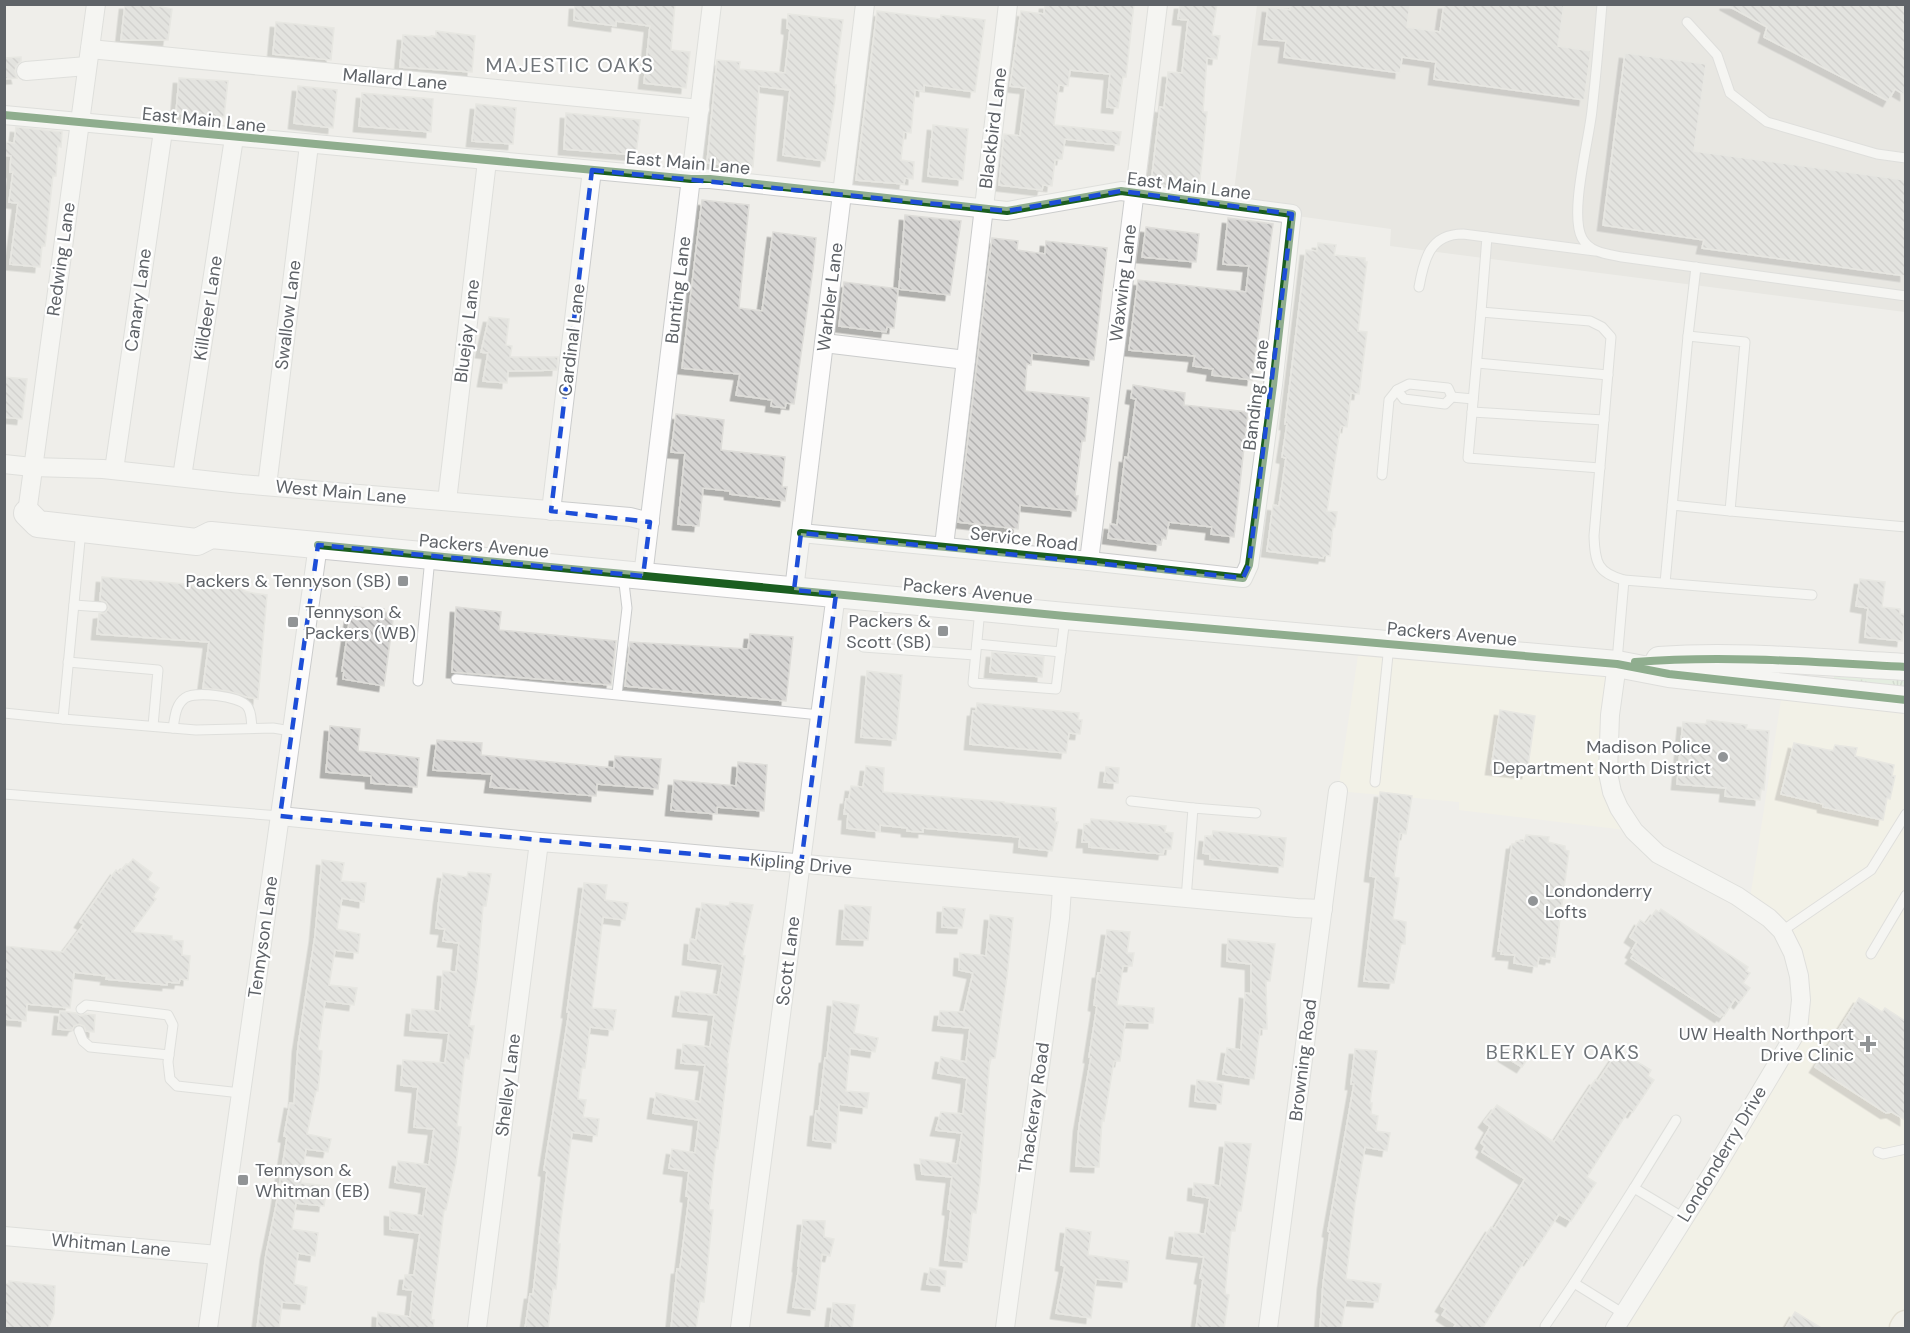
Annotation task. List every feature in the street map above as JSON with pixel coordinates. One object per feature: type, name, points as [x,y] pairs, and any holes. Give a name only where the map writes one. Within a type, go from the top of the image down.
[{"type":"main road","name":"Packers Avenue","points":[[16,512],[42,507],[201,525],[211,535]]},
{"type":"main road","name":"Packers Avenue","points":[[16,512],[38,524],[197,542],[211,535],[1065,616],[1617,664],[1669,674],[1905,700]]},
{"type":"main road","name":"Packers Avenue","points":[[1617,664],[1683,658],[1905,667]]},
{"type":"street","name":"Redwing Lane","points":[[16,512],[32,467],[96,4]]},
{"type":"street","name":"Bunting Lane","points":[[633,575],[650,522],[712,4]]},
{"type":"street","name":"Warbler Lane","points":[[794,590],[866,4]]},
{"type":"street","name":"Blackbird Lane","points":[[944,546],[1008,4]]},
{"type":"street","name":"Waxwing Lane","points":[[1089,561],[1158,4]]},
{"type":"street","name":"Mallard Lane","points":[[26,71],[88,57],[184,60],[700,109]]},
{"type":"street","name":"East Main Lane","points":[[4,115],[691,180],[710,179],[984,210],[1007,211],[1121,191],[1292,214]]},
{"type":"street","name":"Canary Lane","points":[[114,470],[163,131]]},
{"type":"street","name":"Killdeer Lane","points":[[182,477],[234,138]]},
{"type":"street","name":"Swallow Lane","points":[[267,486],[309,145]]},
{"type":"street","name":"Bluejay Lane","points":[[447,501],[487,161]]},
{"type":"street","name":"Cardinal Lane","points":[[551,510],[592,170]]},
{"type":"street","name":"Banding Lane","points":[[1243,578],[1249,565],[1273,385],[1292,214]]},
{"type":"street","points":[[824,343],[966,360]]},
{"type":"street","name":"West Main Lane","points":[[4,464],[114,470],[267,486],[630,517],[650,522]]},
{"type":"street","name":"Service Road","points":[[801,533],[1243,578]]},
{"type":"street","name":"Tennyson Lane","points":[[208,1329],[318,545]]},
{"type":"street","name":"Scott Lane","points":[[740,1329],[836,594]]},
{"type":"street","name":"Londonderry Drive","points":[[1617,664],[1608,772],[1612,792],[1626,820],[1646,844],[1658,854],[1737,896],[1769,918],[1782,931],[1793,953],[1799,976],[1801,1000],[1798,1029],[1619,1321]]},
{"type":"street","name":"Browning Road","points":[[1268,1329],[1338,791]]},
{"type":"street","name":"Kipling Drive","points":[[280,816],[539,842],[661,850],[1062,888],[1323,909]]},
{"type":"street","name":"Shelley Lane","points":[[477,1329],[539,842]]},
{"type":"street","name":"Thackeray Road","points":[[1005,1329],[1060,918],[1062,888]]},
{"type":"street","name":"Whitman Lane","points":[[4,1236],[218,1255]]},
{"type":"lane","points":[[1596,252],[1581,236],[1578,227],[1578,211],[1592,112],[1602,4]]},
{"type":"lane","points":[[1687,22],[1717,55],[1730,93],[1767,122],[1877,154],[1905,158]]},
{"type":"lane","points":[[1419,287],[1428,252],[1442,238],[1458,234],[1905,296]]},
{"type":"lane","points":[[1487,237],[1468,458],[1600,468]]},
{"type":"lane","points":[[1665,583],[1696,267]]},
{"type":"lane","points":[[1480,312],[1590,321],[1602,327],[1611,337],[1594,536],[1595,559],[1607,575],[1624,580],[1812,595]]},
{"type":"lane","points":[[1688,336],[1745,342],[1730,511]]},
{"type":"lane","points":[[1477,363],[1608,375]]},
{"type":"lane","points":[[1382,475],[1389,400],[1397,390],[1409,384],[1448,388],[1452,397]]},
{"type":"lane","points":[[1397,390],[1404,399],[1435,403],[1445,404],[1452,397]]},
{"type":"lane","points":[[1452,397],[1473,399]]},
{"type":"lane","points":[[1472,412],[1604,420]]},
{"type":"lane","points":[[1672,505],[1905,527]]},
{"type":"lane","points":[[63,719],[81,528]]},
{"type":"lane","points":[[418,681],[430,556]]},
{"type":"lane","points":[[616,694],[633,575]]},
{"type":"lane","points":[[1617,664],[1624,580]]},
{"type":"lane","points":[[74,605],[102,607]]},
{"type":"lane","points":[[980,607],[973,682],[1056,689],[1065,616]]},
{"type":"lane","points":[[977,644],[1010,651],[1061,652]]},
{"type":"lane","points":[[1375,783],[1389,644]]},
{"type":"lane","points":[[863,647],[975,655]]},
{"type":"lane","points":[[68,662],[158,670],[153,726]]},
{"type":"lane","points":[[1006,685],[1008,674]]},
{"type":"lane","points":[[1028,687],[1029,676]]},
{"type":"lane","points":[[456,679],[820,715]]},
{"type":"lane","points":[[173,728],[180,703],[186,697],[194,695],[243,702],[249,708],[252,728]]},
{"type":"lane","points":[[4,713],[196,730],[273,728],[291,731]]},
{"type":"lane","points":[[4,794],[280,816]]},
{"type":"lane","points":[[1131,801],[1256,813]]},
{"type":"lane","points":[[1186,899],[1193,808]]},
{"type":"lane","points":[[1782,931],[1871,870],[1905,814]]},
{"type":"lane","points":[[1871,954],[1905,895]]},
{"type":"lane","points":[[81,1009],[87,1005],[168,1015],[174,1025],[169,1055],[170,1079],[177,1086],[241,1093]]},
{"type":"lane","points":[[79,1031],[83,1041],[90,1047],[169,1055]]},
{"type":"lane","points":[[1545,1326],[1676,1120]]},
{"type":"lane","points":[[1878,1152],[1883,1154],[1905,1149]]},
{"type":"lane","points":[[1634,1188],[1684,1218]]},
{"type":"lane","points":[[1574,1283],[1619,1321]]},
{"type":"highlighted area","points":[[592,170],[1007,211],[1121,191],[1292,214],[1249,565],[1243,578],[801,533],[794,590],[836,594],[801,864],[280,816],[318,545],[643,576],[650,522],[551,511]]},
{"type":"shaded area","points":[[1257,5],[1905,5],[1905,312],[1390,246],[1391,229],[1232,207]]},
{"type":"shaded area","points":[[1360,642],[1617,664],[1608,773],[1634,831],[1459,810],[1459,802],[1338,791]]},
{"type":"shaded area","points":[[1782,694],[1905,704],[1905,1325],[1904,1328],[1615,1328],[1798,1028],[1793,953],[1749,905]]},
{"type":"green space","points":[[1834,676],[1905,679],[1905,689],[1834,680]]},
{"type":"building","points":[[125,4],[147,4],[172,9],[168,40],[121,40]]},
{"type":"building","points":[[575,4],[675,4],[671,50],[690,52],[686,88],[644,83],[650,26],[616,21],[616,26],[574,20]]},
{"type":"building","points":[[1045,4],[1134,4],[1126,77],[1123,77],[1118,108],[1107,107],[1110,74],[1070,70],[1068,86],[1059,85],[1054,125],[1121,132],[1119,145],[1065,139],[1062,159],[1055,160],[1052,186],[1043,185],[1042,190],[999,185],[1004,134],[1020,136],[1026,88],[1010,86],[1021,11],[1044,14]]},
{"type":"building","points":[[1180,4],[1217,4],[1212,35],[1220,36],[1217,59],[1207,58],[1203,112],[1207,112],[1199,189],[1151,184],[1160,107],[1164,108],[1168,72],[1182,73],[1188,20],[1178,19]]},
{"type":"building","points":[[1290,4],[1410,4],[1407,27],[1440,32],[1444,4],[1564,4],[1558,46],[1591,51],[1584,100],[1434,79],[1436,62],[1402,57],[1400,73],[1284,57],[1286,41],[1264,39],[1268,7],[1290,10]]},
{"type":"building","points":[[1725,4],[1905,4],[1905,95],[1895,89],[1888,101],[1764,37],[1767,27]]},
{"type":"building","points":[[877,11],[941,19],[941,15],[985,20],[975,92],[924,85],[924,91],[915,90],[911,133],[904,132],[901,160],[914,162],[913,179],[905,178],[904,184],[856,180]]},
{"type":"building","points":[[788,14],[843,20],[834,85],[836,85],[835,99],[825,161],[783,155],[790,90],[759,86],[753,167],[707,163],[717,60],[740,62],[739,69],[785,73],[790,29],[787,28]]},
{"type":"building","points":[[276,22],[334,28],[331,60],[273,54]]},
{"type":"building","points":[[436,31],[475,36],[472,72],[400,67],[403,35],[436,37]]},
{"type":"building","points":[[1625,53],[1706,64],[1694,151],[1905,180],[1905,276],[1702,248],[1704,240],[1603,225]]},
{"type":"building","points":[[21,57],[15,71],[17,78],[4,79],[4,58]]},
{"type":"building","points":[[179,78],[228,81],[224,117],[176,113]]},
{"type":"building","points":[[298,86],[337,90],[333,128],[294,123]]},
{"type":"building","points":[[362,93],[433,99],[431,132],[359,126]]},
{"type":"building","points":[[476,104],[516,108],[513,144],[472,141]]},
{"type":"building","points":[[566,113],[640,120],[636,155],[564,149]]},
{"type":"building","points":[[933,125],[968,129],[963,180],[928,176]]},
{"type":"building","points":[[16,127],[62,132],[61,147],[58,146],[56,176],[53,176],[45,246],[42,246],[40,267],[10,264],[18,203],[9,202],[13,172],[10,172],[11,156],[4,155],[4,142],[14,143]]},
{"type":"building","points":[[702,200],[749,205],[739,308],[762,311],[773,232],[816,238],[794,404],[786,403],[785,408],[771,406],[772,400],[736,395],[740,374],[682,368]]},
{"type":"building","points":[[905,215],[961,221],[950,295],[898,289],[894,328],[887,327],[886,332],[839,326],[844,282],[899,289]]},
{"type":"building","points":[[1228,218],[1273,224],[1252,380],[1212,375],[1213,369],[1193,366],[1195,356],[1129,350],[1138,280],[1246,292],[1249,266],[1223,264]]},
{"type":"building","points":[[1146,227],[1199,234],[1196,262],[1142,257]]},
{"type":"building","points":[[992,238],[1018,241],[1017,250],[1045,254],[1046,241],[1107,248],[1094,360],[1032,353],[1031,365],[1027,364],[1025,391],[1089,398],[1085,441],[1082,441],[1075,496],[1078,496],[1076,511],[1020,505],[1018,529],[958,522]]},
{"type":"building","points":[[1318,243],[1336,245],[1334,255],[1365,258],[1367,262],[1358,331],[1367,332],[1359,394],[1351,393],[1347,427],[1341,426],[1340,430],[1327,511],[1337,512],[1330,556],[1324,555],[1323,558],[1267,551],[1273,505],[1279,506],[1286,458],[1282,457],[1287,424],[1285,424],[1306,250],[1317,251]]},
{"type":"building","points":[[489,317],[509,319],[506,345],[512,346],[510,357],[558,357],[557,370],[508,371],[507,383],[483,381],[488,353],[481,352]]},
{"type":"building","points":[[4,377],[27,379],[22,419],[4,417]]},
{"type":"building","points":[[1133,385],[1185,393],[1184,405],[1248,412],[1234,537],[1211,534],[1212,527],[1169,522],[1166,539],[1162,538],[1161,545],[1108,538],[1110,524],[1117,525],[1125,457],[1128,458],[1136,399],[1131,398]]},
{"type":"building","points":[[676,414],[724,420],[721,450],[785,457],[782,487],[787,487],[785,501],[703,488],[699,526],[678,524],[685,453],[671,452]]},
{"type":"building","points":[[102,577],[245,589],[244,591],[267,595],[258,699],[228,691],[203,688],[209,642],[97,634],[99,614],[105,613],[109,608],[106,602],[100,600]]},
{"type":"building","points":[[1860,579],[1885,582],[1882,607],[1900,609],[1900,614],[1905,614],[1902,641],[1865,637],[1868,608],[1856,606]]},
{"type":"building","points":[[354,607],[384,609],[383,612],[394,613],[384,686],[343,679],[344,671],[342,671],[350,617],[352,617]]},
{"type":"building","points":[[456,607],[501,612],[499,630],[616,641],[611,685],[452,672]]},
{"type":"building","points":[[750,634],[793,637],[786,701],[625,686],[630,642],[748,649]]},
{"type":"building","points":[[992,652],[1044,657],[1042,677],[990,672]]},
{"type":"building","points":[[867,671],[902,675],[896,740],[861,737]]},
{"type":"building","points":[[977,703],[1079,713],[1078,720],[1082,720],[1080,734],[1069,733],[1066,753],[970,744],[973,711],[976,711]]},
{"type":"building","points":[[1500,710],[1535,716],[1527,773],[1491,769]]},
{"type":"building","name":"Madison Police Department North District","points":[[1707,720],[1747,725],[1746,729],[1769,731],[1764,790],[1761,789],[1760,800],[1725,796],[1726,788],[1677,784],[1683,722],[1706,724]]},
{"type":"building","points":[[330,726],[360,729],[358,751],[419,758],[417,787],[371,783],[371,776],[326,772]]},
{"type":"building","points":[[437,740],[482,743],[481,755],[614,768],[615,756],[661,759],[658,789],[597,784],[596,796],[490,787],[492,774],[433,770]]},
{"type":"building","points":[[1794,743],[1833,751],[1835,745],[1857,748],[1855,756],[1894,765],[1892,776],[1895,776],[1890,799],[1887,798],[1883,820],[1823,807],[1823,804],[1781,794]]},
{"type":"building","points":[[738,762],[767,765],[764,811],[717,807],[717,814],[671,810],[674,780],[736,786]]},
{"type":"building","points":[[866,766],[884,768],[883,792],[1056,808],[1055,822],[1058,822],[1052,851],[1019,847],[1020,837],[923,828],[923,832],[907,831],[907,828],[880,825],[880,832],[847,828],[848,814],[844,814],[846,799],[849,799],[851,786],[863,787]]},
{"type":"building","points":[[1106,767],[1119,768],[1118,783],[1104,782]]},
{"type":"building","points":[[1380,792],[1412,796],[1406,834],[1400,833],[1394,877],[1399,878],[1393,919],[1406,922],[1405,944],[1401,944],[1394,983],[1364,981],[1376,877],[1370,876]]},
{"type":"building","points":[[1091,819],[1166,826],[1165,832],[1173,833],[1171,849],[1164,849],[1163,854],[1089,847],[1089,842],[1082,842],[1084,824],[1090,825]]},
{"type":"building","points":[[1213,831],[1286,838],[1283,867],[1210,859],[1210,854],[1203,853],[1205,836],[1212,837]]},
{"type":"building","name":"Londonderry Lofts","points":[[1526,835],[1549,837],[1548,842],[1565,846],[1565,850],[1569,851],[1555,957],[1551,956],[1550,959],[1539,957],[1537,967],[1514,963],[1515,955],[1501,954],[1502,951],[1498,951],[1512,844],[1516,841],[1524,842]]},
{"type":"building","points":[[133,859],[152,873],[148,880],[159,888],[153,897],[156,899],[132,932],[172,936],[172,940],[183,941],[182,955],[190,956],[188,980],[180,979],[179,983],[167,982],[167,985],[106,979],[107,976],[74,972],[70,1008],[27,1004],[26,1021],[4,1019],[4,946],[63,952],[84,924],[80,922],[116,870],[119,873]]},
{"type":"building","points":[[322,860],[344,863],[341,881],[366,883],[364,902],[342,898],[337,929],[360,934],[358,953],[335,950],[329,985],[357,988],[354,1005],[325,1001],[318,1050],[322,1051],[318,1091],[316,1091],[307,1134],[331,1139],[328,1152],[306,1149],[301,1183],[327,1186],[324,1206],[296,1203],[292,1229],[318,1233],[315,1256],[298,1253],[294,1284],[307,1287],[305,1304],[282,1302],[279,1329],[257,1329],[266,1254],[287,1137],[284,1136],[290,1103],[294,1104],[298,1046],[315,936]]},
{"type":"building","points":[[468,872],[491,874],[486,906],[483,906],[477,979],[469,1026],[474,1026],[469,1059],[465,1058],[457,1126],[461,1127],[456,1163],[446,1210],[444,1210],[431,1320],[434,1320],[433,1329],[377,1329],[378,1312],[410,1317],[413,1290],[403,1289],[405,1275],[414,1275],[420,1233],[390,1229],[390,1211],[423,1216],[427,1187],[395,1182],[398,1161],[429,1165],[434,1129],[414,1127],[418,1087],[401,1085],[403,1060],[445,1063],[449,1033],[410,1030],[412,1009],[440,1011],[443,971],[456,972],[459,943],[443,941],[445,929],[436,928],[439,899],[443,873],[467,877]]},
{"type":"building","points":[[584,883],[607,885],[605,900],[628,903],[625,920],[603,917],[592,1008],[616,1010],[613,1030],[590,1027],[585,1068],[582,1068],[578,1099],[586,1100],[583,1117],[599,1119],[597,1136],[572,1132],[558,1244],[560,1244],[556,1289],[553,1288],[548,1329],[525,1329],[530,1294],[533,1294],[547,1171],[544,1170],[569,1012],[567,1012]]},
{"type":"building","points":[[730,902],[753,905],[742,956],[745,956],[727,1063],[718,1149],[716,1149],[709,1210],[713,1210],[704,1302],[700,1301],[696,1329],[671,1329],[677,1269],[680,1269],[689,1197],[686,1196],[689,1171],[669,1168],[672,1149],[695,1153],[699,1120],[653,1113],[656,1093],[700,1102],[705,1065],[681,1063],[683,1044],[710,1047],[714,1015],[678,1011],[681,991],[718,995],[723,964],[688,959],[690,939],[696,940],[702,903],[729,906]]},
{"type":"building","points":[[845,905],[871,907],[868,940],[842,939]]},
{"type":"building","points":[[943,907],[965,909],[962,928],[942,927]]},
{"type":"building","name":"Londonderry Lofts","points":[[1661,909],[1748,967],[1746,971],[1750,973],[1743,983],[1750,988],[1739,1003],[1735,999],[1724,1016],[1722,1014],[1720,1017],[1631,958],[1634,954],[1631,952],[1637,942],[1630,937],[1640,920],[1646,924],[1656,910],[1659,912]]},
{"type":"building","points":[[990,915],[1013,918],[1007,977],[995,1058],[990,1058],[980,1182],[976,1213],[972,1212],[967,1262],[945,1260],[952,1177],[922,1174],[920,1159],[957,1164],[962,1133],[936,1130],[941,1112],[963,1114],[967,1078],[938,1073],[941,1057],[966,1062],[970,1028],[938,1025],[940,1011],[964,1012],[973,973],[959,970],[960,953],[986,956]]},
{"type":"building","points":[[1107,930],[1130,932],[1127,953],[1134,953],[1132,966],[1123,966],[1117,1005],[1154,1008],[1153,1023],[1125,1022],[1120,1061],[1114,1061],[1104,1121],[1102,1120],[1099,1167],[1076,1166],[1079,1126],[1097,1006],[1094,1005],[1098,973],[1101,973]]},
{"type":"building","points":[[1228,939],[1275,944],[1270,981],[1266,981],[1267,1029],[1260,1029],[1254,1079],[1223,1074],[1227,1048],[1241,1050],[1245,993],[1251,994],[1251,964],[1227,961]]},
{"type":"building","name":"UW Health Northport Drive Clinic","points":[[1859,998],[1882,1012],[1885,1008],[1905,1021],[1905,1120],[1892,1112],[1886,1113],[1815,1067]]},
{"type":"building","points":[[833,1001],[859,1005],[854,1033],[878,1038],[875,1052],[850,1048],[846,1091],[869,1093],[867,1108],[839,1104],[836,1143],[813,1140],[825,1058],[827,1058]]},
{"type":"building","points":[[60,1011],[81,1016],[95,1015],[94,1032],[86,1031],[84,1026],[79,1024],[72,1030],[58,1029]]},
{"type":"building","points":[[1513,1043],[1531,1054],[1522,1067],[1504,1056]]},
{"type":"building","points":[[1355,1049],[1377,1051],[1370,1103],[1372,1103],[1371,1114],[1378,1116],[1376,1131],[1390,1133],[1387,1151],[1365,1147],[1355,1203],[1346,1279],[1381,1284],[1378,1302],[1346,1300],[1341,1329],[1320,1329],[1330,1232],[1328,1231],[1354,1084],[1351,1084]]},
{"type":"building","points":[[1618,1051],[1651,1070],[1648,1076],[1654,1080],[1633,1112],[1629,1110],[1587,1177],[1596,1183],[1571,1221],[1559,1214],[1529,1260],[1526,1258],[1482,1329],[1453,1329],[1456,1324],[1442,1315],[1446,1309],[1441,1306],[1491,1227],[1494,1229],[1525,1179],[1482,1152],[1485,1146],[1481,1143],[1490,1127],[1484,1122],[1497,1105],[1554,1142],[1595,1080],[1598,1081]]},
{"type":"building","points":[[1197,1080],[1223,1084],[1221,1104],[1195,1101]]},
{"type":"building","points":[[1225,1142],[1251,1144],[1241,1211],[1238,1211],[1235,1231],[1231,1231],[1225,1294],[1229,1295],[1224,1329],[1196,1329],[1204,1257],[1172,1253],[1175,1232],[1205,1234],[1210,1198],[1193,1195],[1194,1183],[1220,1186]]},
{"type":"building","points":[[803,1220],[825,1221],[824,1237],[834,1239],[830,1256],[822,1254],[815,1310],[793,1307]]},
{"type":"building","points":[[1066,1228],[1091,1232],[1088,1255],[1129,1261],[1127,1282],[1096,1279],[1091,1318],[1056,1313],[1065,1266],[1061,1265]]},
{"type":"building","points":[[930,1268],[946,1271],[945,1286],[927,1284]]},
{"type":"building","points":[[9,1281],[55,1286],[54,1314],[48,1329],[4,1329],[4,1283],[9,1284]]},
{"type":"building","points":[[833,1303],[855,1305],[852,1329],[830,1327]]},
{"type":"building","points":[[1795,1312],[1823,1329],[1785,1329]]},
{"type":"cycle path","points":[[4,115],[710,179],[1007,211],[1121,191],[1292,214],[1273,385],[1249,565],[1243,578],[801,533]]},
{"type":"cycle path","points":[[318,545],[1065,616],[1617,664],[1669,674],[1906,700]]},
{"type":"cycle path","points":[[1635,662],[1736,659],[1906,667]]},
{"type":"place","name":"Packers & Tennyson (SB)","points":[[403,581]]},
{"type":"place","name":"Tennyson & Packers (WB)","points":[[293,622]]},
{"type":"place","name":"Packers & Scott (SB)","points":[[943,631]]},
{"type":"place","name":"Madison Police Department North District","points":[[1723,757]]},
{"type":"place","name":"Londonderry Lofts","points":[[1533,901]]},
{"type":"place","name":"UW Health Northport Drive Clinic","points":[[1868,1044]]},
{"type":"place","name":"Tennyson & Whitman (EB)","points":[[243,1180]]},
{"type":"district","name":"MAJESTIC OAKS","points":[[570,65]]},
{"type":"district","name":"BERKLEY OAKS","points":[[1563,1052]]}]
